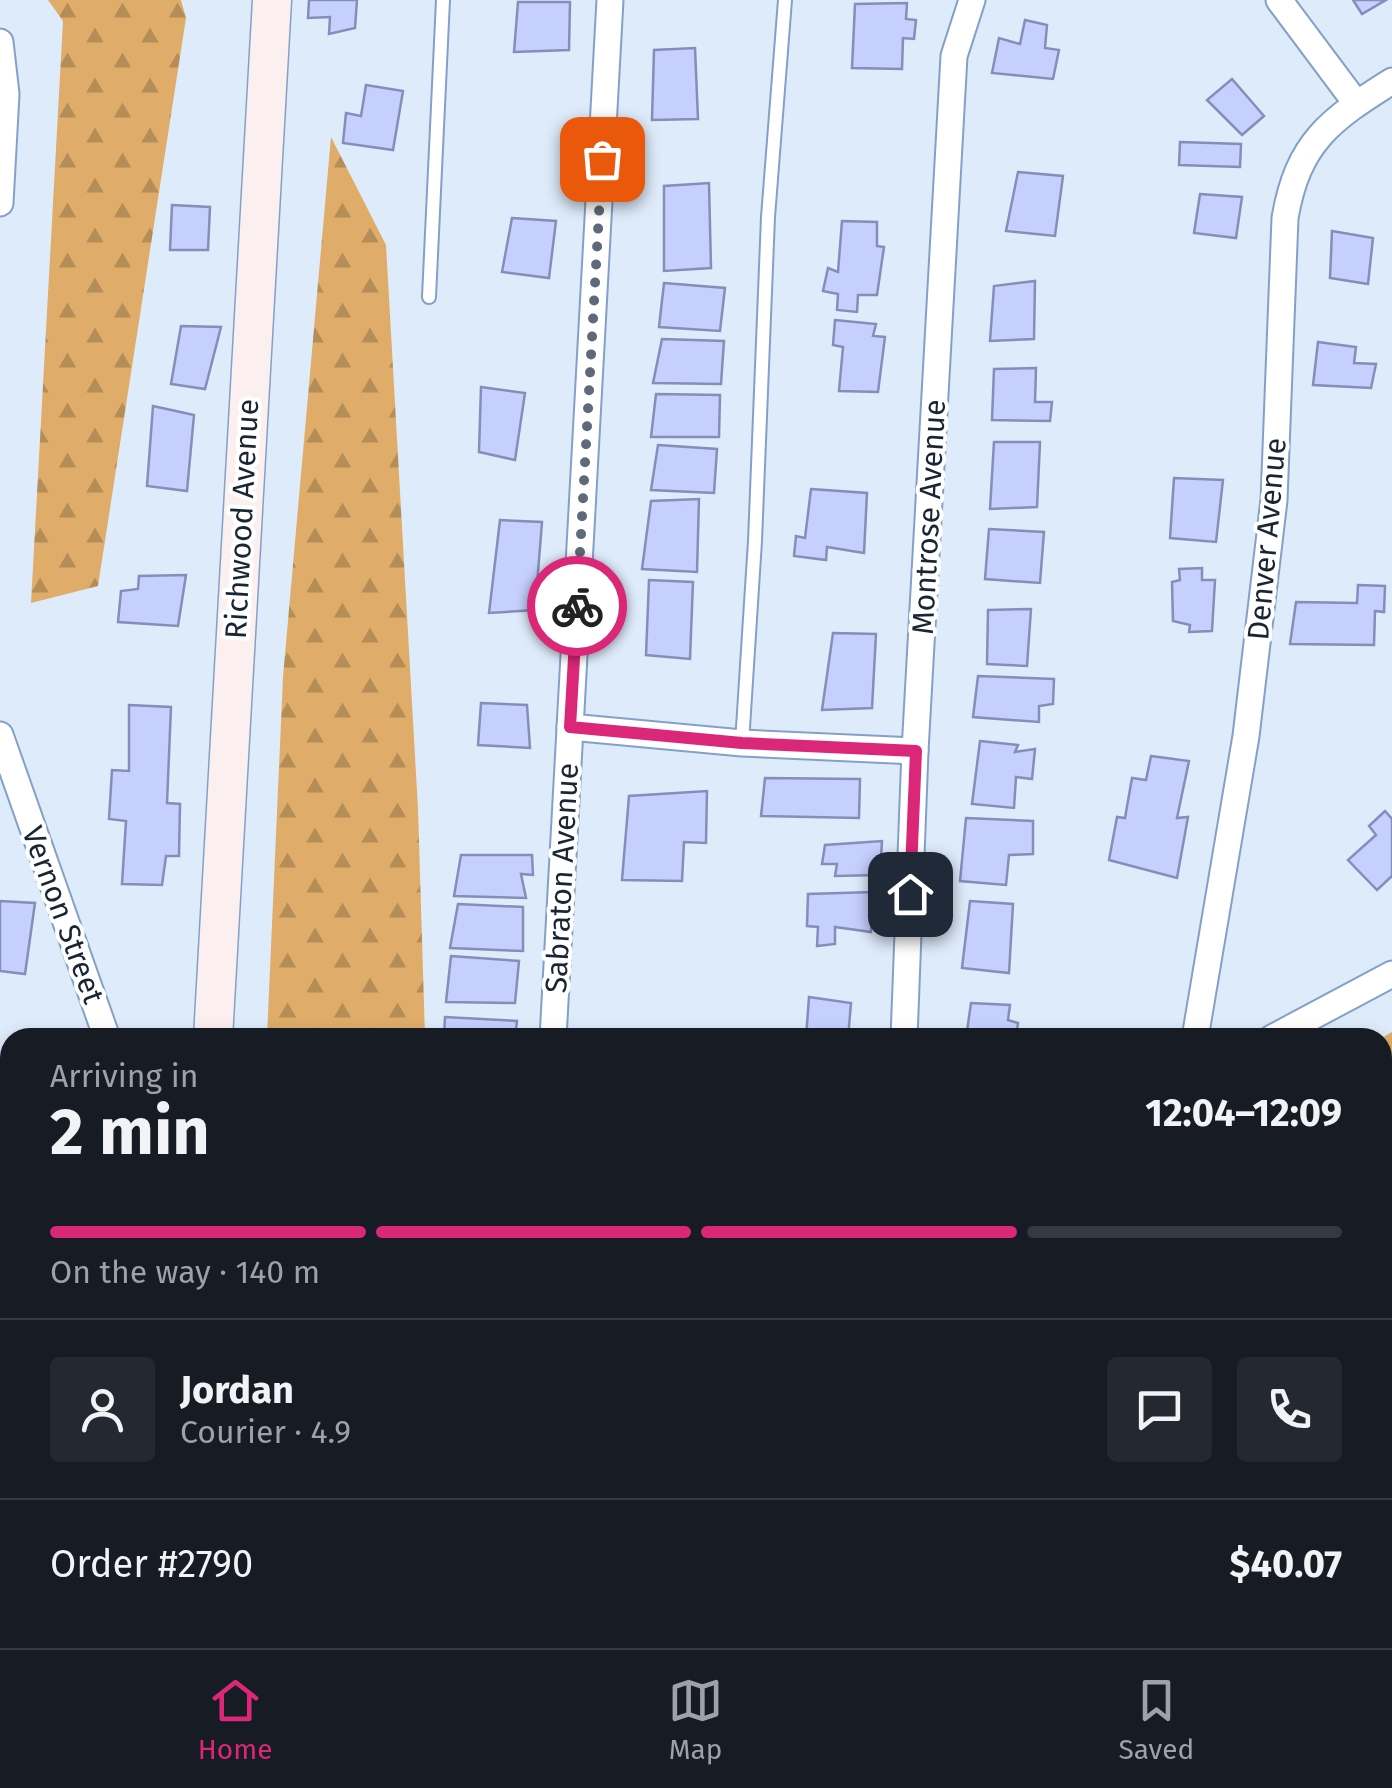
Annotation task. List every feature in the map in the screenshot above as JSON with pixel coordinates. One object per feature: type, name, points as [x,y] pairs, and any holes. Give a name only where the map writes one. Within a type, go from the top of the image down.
[{"type":"street","name":"Richwood Avenue","points":[[214,1028],[272,0]]},
{"type":"street","name":"Sabraton Avenue","points":[[554,1028],[610,0]]},
{"type":"street","name":"Montrose Avenue","points":[[904,1028],[954,56],[972,0]]},
{"type":"street","points":[[1278,0],[1356,103]]},
{"type":"street","points":[[0,42],[6,94],[0,203]]},
{"type":"street","name":"Denver Avenue","points":[[1198,1028],[1246,736],[1274,500],[1285,218],[1291,182],[1313,140],[1356,103],[1392,81]]},
{"type":"street","points":[[570,727],[742,743],[916,751]]},
{"type":"street","name":"Vernon Street","points":[[0,734],[103,1028]]},
{"type":"street","points":[[1291,1028],[1392,974]]},
{"type":"lane","points":[[429,298],[443,0]]},
{"type":"lane","points":[[742,743],[755,541],[768,217],[785,0]]},
{"type":"green space","points":[[48,0],[181,0],[186,18],[98,586],[31,603],[63,21]]},
{"type":"green space","points":[[331,137],[386,245],[418,809],[425,1028],[267,1028],[283,677]]},
{"type":"building","points":[[309,0],[357,0],[355,28],[329,34],[330,17],[308,18]]},
{"type":"building","points":[[1353,0],[1386,0],[1362,14]]},
{"type":"building","points":[[518,2],[570,2],[569,50],[514,52]]},
{"type":"building","points":[[907,3],[906,19],[916,20],[914,39],[903,38],[902,69],[852,68],[855,4]]},
{"type":"building","points":[[1025,20],[1047,25],[1045,48],[1059,50],[1053,79],[992,73],[999,38],[1020,44]]},
{"type":"building","points":[[695,48],[698,119],[652,120],[654,50]]},
{"type":"building","points":[[1232,79],[1264,116],[1242,135],[1207,100]]},
{"type":"building","points":[[366,85],[403,91],[393,150],[343,143],[346,113],[361,116]]},
{"type":"building","points":[[1180,142],[1241,144],[1240,167],[1179,165]]},
{"type":"building","points":[[1018,172],[1063,176],[1055,236],[1006,231]]},
{"type":"building","points":[[709,183],[711,268],[664,271],[664,186]]},
{"type":"building","points":[[1200,194],[1242,197],[1236,238],[1194,233]]},
{"type":"building","points":[[172,205],[210,207],[208,250],[170,250]]},
{"type":"building","points":[[512,218],[556,221],[549,278],[502,272]]},
{"type":"building","points":[[842,221],[877,222],[877,246],[884,247],[877,295],[858,295],[857,312],[837,310],[838,294],[823,291],[828,268],[838,272]]},
{"type":"building","points":[[1332,231],[1373,238],[1368,284],[1330,278]]},
{"type":"building","points":[[1035,281],[1034,339],[990,341],[994,286]]},
{"type":"building","points":[[664,283],[725,288],[720,331],[659,327]]},
{"type":"building","points":[[835,320],[876,324],[873,336],[885,337],[878,392],[839,391],[843,347],[833,345]]},
{"type":"building","points":[[181,326],[221,327],[205,389],[171,384]]},
{"type":"building","points":[[662,339],[724,341],[721,384],[653,383]]},
{"type":"building","points":[[1318,342],[1356,347],[1354,363],[1376,364],[1371,388],[1313,385]]},
{"type":"building","points":[[1036,368],[1035,402],[1052,402],[1050,421],[992,420],[994,369]]},
{"type":"building","points":[[481,387],[525,393],[515,460],[479,452]]},
{"type":"building","points":[[656,394],[720,395],[719,437],[651,437]]},
{"type":"building","points":[[153,406],[194,415],[187,491],[147,486]]},
{"type":"building","points":[[994,442],[1040,442],[1037,507],[990,509]]},
{"type":"building","points":[[658,445],[717,449],[714,493],[651,490]]},
{"type":"building","points":[[1174,478],[1223,480],[1216,542],[1170,538]]},
{"type":"building","points":[[811,489],[867,493],[864,553],[827,547],[826,560],[794,556],[796,536],[805,538]]},
{"type":"building","points":[[699,499],[697,572],[642,569],[651,501]]},
{"type":"building","points":[[500,520],[542,522],[535,610],[489,613]]},
{"type":"building","points":[[989,529],[1044,532],[1040,583],[985,579]]},
{"type":"building","points":[[1202,568],[1202,580],[1215,580],[1212,631],[1189,632],[1190,625],[1173,621],[1172,582],[1180,580],[1179,569]]},
{"type":"building","points":[[186,575],[178,626],[118,622],[121,591],[138,589],[139,576]]},
{"type":"building","points":[[649,580],[693,582],[690,659],[646,655]]},
{"type":"building","points":[[1358,585],[1385,586],[1384,612],[1375,611],[1374,645],[1290,644],[1296,602],[1357,603]]},
{"type":"building","points":[[1031,609],[1027,666],[987,664],[988,610]]},
{"type":"building","points":[[833,633],[876,634],[872,708],[822,710]]},
{"type":"building","points":[[978,676],[1054,679],[1053,704],[1039,706],[1039,722],[973,717]]},
{"type":"building","points":[[481,703],[527,705],[530,748],[478,745]]},
{"type":"building","points":[[129,705],[171,707],[167,803],[180,804],[179,856],[166,856],[162,885],[122,884],[126,821],[109,819],[112,770],[129,771]]},
{"type":"building","points":[[980,741],[1018,745],[1015,752],[1035,749],[1032,779],[1016,777],[1014,808],[972,804]]},
{"type":"building","points":[[1151,756],[1189,761],[1177,818],[1188,817],[1177,878],[1109,860],[1117,817],[1125,818],[1132,778],[1146,780]]},
{"type":"building","points":[[765,778],[860,779],[859,818],[761,816]]},
{"type":"building","points":[[707,791],[706,843],[684,842],[682,881],[622,880],[629,796]]},
{"type":"building","points":[[1385,811],[1392,819],[1392,876],[1377,890],[1348,860],[1376,835],[1369,826]]},
{"type":"building","points":[[966,818],[1033,821],[1033,854],[1009,855],[1006,885],[960,881]]},
{"type":"building","points":[[882,841],[880,875],[835,876],[837,864],[822,864],[825,845]]},
{"type":"building","points":[[461,855],[532,855],[533,875],[521,874],[526,898],[454,896]]},
{"type":"building","points":[[873,892],[871,932],[835,927],[835,944],[817,946],[818,927],[807,926],[808,894]]},
{"type":"building","points":[[0,901],[35,903],[25,974],[0,971]]},
{"type":"building","points":[[970,901],[1013,904],[1009,973],[962,968]]},
{"type":"building","points":[[458,904],[523,907],[523,951],[450,948]]},
{"type":"building","points":[[451,956],[519,961],[515,1003],[446,1002]]},
{"type":"building","points":[[809,997],[851,1003],[849,1028],[807,1028]]},
{"type":"building","points":[[971,1003],[1010,1005],[1008,1020],[1018,1023],[1017,1028],[967,1028]]},
{"type":"building","points":[[445,1017],[517,1021],[516,1028],[444,1028]]},
{"type":"way so far","points":[[577,606],[602,159]]},
{"type":"route","points":[[577,606],[570,727],[742,743],[916,751],[910,894]]}]
